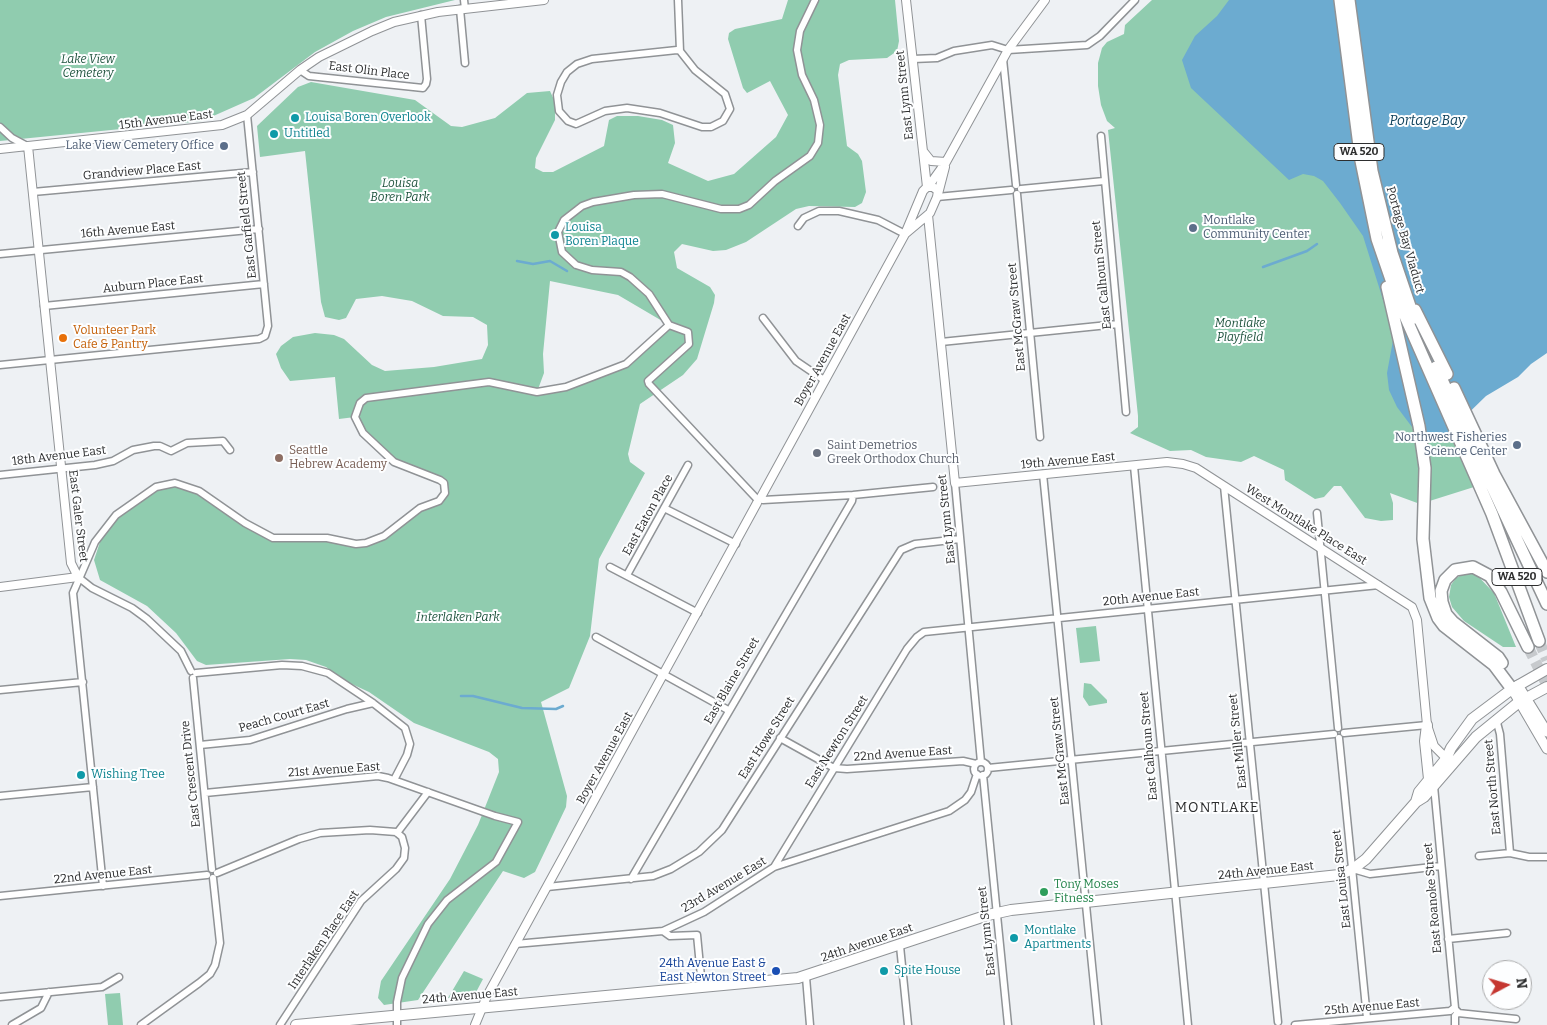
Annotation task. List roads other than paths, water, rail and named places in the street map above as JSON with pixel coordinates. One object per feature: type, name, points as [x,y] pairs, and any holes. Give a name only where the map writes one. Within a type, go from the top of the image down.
[{"type":"highway","name":"WA 520","points":[[1340,0],[1361,161],[1377,239]]},
{"type":"highway","name":"Portage Bay Viaduct","points":[[1349,0],[1372,171],[1399,280],[1416,324],[1547,604]]},
{"type":"highway","name":"Portage Bay Viaduct","points":[[1377,239],[1398,300],[1492,514],[1539,641]]},
{"type":"highway","points":[[1377,239],[1420,426],[1425,468],[1423,539],[1428,591],[1438,618],[1454,636],[1494,665],[1515,687]]},
{"type":"highway","points":[[1399,280],[1509,501],[1547,572]]},
{"type":"highway","points":[[1515,687],[1498,657],[1453,622],[1446,614],[1441,597],[1442,585],[1447,577],[1455,570],[1466,567],[1477,568],[1488,574],[1502,592],[1528,647]]},
{"type":"main road","points":[[1449,762],[1451,748],[1472,719],[1515,687],[1547,669]]},
{"type":"main road","points":[[1515,687],[1547,749]]},
{"type":"main road","points":[[1353,869],[1366,859],[1416,802],[1419,792],[1432,783],[1449,762],[1496,720],[1522,700],[1547,687]]},
{"type":"main road","points":[[1522,700],[1547,732]]},
{"type":"main road","points":[[1427,725],[1426,742],[1432,783]]},
{"type":"main road","name":"24th Avenue East","points":[[296,1025],[397,1020],[481,1008],[806,977],[997,913],[1332,877],[1353,869]]},
{"type":"street","points":[[464,0],[462,9],[465,62]]},
{"type":"street","name":"15th Avenue East","points":[[0,149],[201,128],[229,123],[248,115],[300,70],[319,57],[372,31],[421,16],[462,9],[544,0]]},
{"type":"street","points":[[678,0],[680,51],[695,70],[718,87],[728,98],[729,114],[719,124],[702,127],[660,113],[632,108],[605,111],[576,124],[568,121],[559,111],[557,95],[561,82],[567,72],[580,63],[596,59],[680,51]]},
{"type":"street","points":[[814,0],[800,31],[797,50],[802,75],[814,100],[820,126],[818,143],[810,156],[775,181],[749,205],[739,209],[721,209],[662,194],[634,195],[593,202],[582,206],[560,226],[558,242],[562,252],[570,260],[584,268],[620,272],[630,277],[649,294],[669,325],[688,332],[689,344],[648,380],[652,388],[759,499],[853,495],[933,487]]},
{"type":"street","name":"East Lynn Street","points":[[906,0],[928,187]]},
{"type":"street","points":[[937,196],[936,189],[928,187],[946,162],[1008,50],[1045,0]]},
{"type":"street","points":[[912,59],[937,58],[954,51],[992,45],[1008,50],[1076,46],[1092,41],[1100,36],[1135,0]]},
{"type":"street","name":"East Olin Place","points":[[300,70],[309,76],[423,88],[427,79],[421,16]]},
{"type":"street","name":"East McGraw Street","points":[[1003,59],[1040,438]]},
{"type":"street","name":"East Garfield Street","points":[[50,360],[259,339],[268,333],[248,115]]},
{"type":"street","points":[[0,127],[12,138],[28,146]]},
{"type":"street","name":"East Calhoun Street","points":[[1101,136],[1126,412]]},
{"type":"street","name":"East Galer Street","points":[[28,146],[70,563],[78,577],[74,593],[103,886]]},
{"type":"street","points":[[922,148],[931,161],[946,162]]},
{"type":"street","points":[[915,209],[920,217],[927,215],[937,196],[946,162]]},
{"type":"street","name":"Grandview Place East","points":[[33,192],[253,172]]},
{"type":"street","points":[[937,196],[1104,181]]},
{"type":"street","name":"Boyer Avenue East","points":[[475,1025],[481,1008],[515,944],[736,544],[905,234],[915,209],[928,187]]},
{"type":"street","points":[[798,226],[804,218],[819,211],[839,211],[878,220],[905,234]]},
{"type":"street","name":"East Lynn Street","points":[[927,215],[969,627],[979,763],[974,771],[980,775],[997,913],[1008,1025]]},
{"type":"street","name":"Boyer Avenue East","points":[[905,234],[927,215]]},
{"type":"street","name":"16th Avenue East","points":[[0,254],[259,229]]},
{"type":"street","name":"Auburn Place East","points":[[44,306],[264,284]]},
{"type":"street","points":[[763,318],[796,361],[824,380]]},
{"type":"street","points":[[941,342],[1118,324]]},
{"type":"street","points":[[0,587],[78,577],[95,542],[105,527],[128,505],[166,483],[192,487],[245,523],[273,538],[327,538],[356,544],[376,540],[407,516],[439,501],[443,497],[445,488],[444,483],[432,476],[394,462],[363,433],[355,417],[360,403],[366,398],[489,382],[537,392],[566,387],[626,364],[669,325]]},
{"type":"street","points":[[0,365],[50,360]]},
{"type":"street","name":"18th Avenue East","points":[[0,475],[105,464],[134,450],[154,446],[171,451],[187,443],[223,441],[230,450]]},
{"type":"street","name":"19th Avenue East","points":[[955,483],[1134,466],[1183,464]]},
{"type":"street","name":"West Montlake Place East","points":[[1183,464],[1196,468],[1380,585],[1414,610],[1417,620],[1427,725]]},
{"type":"street","name":"East Eaton Place","points":[[627,576],[688,465]]},
{"type":"street","name":"East Calhoun Street","points":[[1134,466],[1188,1025]]},
{"type":"street","name":"East McGraw Street","points":[[1043,474],[1098,1025]]},
{"type":"street","name":"East Miller Street","points":[[1224,486],[1278,1024]]},
{"type":"street","name":"East Blaine Street","points":[[631,879],[728,710],[852,501],[853,495]]},
{"type":"street","points":[[664,508],[736,544]]},
{"type":"street","points":[[1318,513],[1338,728],[1343,729],[1339,735]]},
{"type":"street","name":"East Howe Street","points":[[547,887],[653,876],[671,869],[699,852],[722,830],[901,550],[915,544],[960,540]]},
{"type":"street","points":[[610,567],[698,613]]},
{"type":"street","name":"East Crescent Drive","points":[[78,577],[92,588],[132,608],[147,619],[182,652],[193,674],[220,942],[215,965],[210,974],[141,1025]]},
{"type":"street","name":"20th Avenue East","points":[[924,632],[1380,585]]},
{"type":"street","name":"East Newton Street","points":[[774,867],[907,649],[924,632]]},
{"type":"street","points":[[596,637],[728,710]]},
{"type":"street","points":[[193,674],[282,665],[316,669],[328,674],[398,720],[410,738],[408,755],[394,780]]},
{"type":"street","points":[[0,690],[83,682]]},
{"type":"street","name":"Peach Court East","points":[[200,745],[250,740],[347,709],[373,703]]},
{"type":"street","name":"East North Street","points":[[1496,720],[1500,734],[1510,852]]},
{"type":"street","points":[[979,763],[988,768],[1427,725],[1434,746],[1449,762]]},
{"type":"street","name":"East Louisa Street","points":[[1339,735],[1367,1018]]},
{"type":"street","name":"22nd Avenue East","points":[[780,738],[834,768],[847,769],[963,761],[979,763]]},
{"type":"street","points":[[980,775],[987,772],[988,768]]},
{"type":"street","name":"23rd Avenue East","points":[[515,944],[663,931],[704,912],[774,867],[949,811],[965,800],[980,775]]},
{"type":"street","name":"21st Avenue East","points":[[205,793],[378,776],[518,822],[496,862],[447,900],[428,924],[402,978],[397,1002],[397,1020]]},
{"type":"street","name":"East Roanoke Street","points":[[1432,783],[1455,1025]]},
{"type":"street","points":[[0,796],[93,787]]},
{"type":"street","points":[[397,833],[428,792]]},
{"type":"street","name":"22nd Avenue East","points":[[0,896],[212,874],[299,839],[320,834],[370,830],[397,833]]},
{"type":"street","name":"Interlaken Place East","points":[[280,1025],[361,901],[396,869],[404,858],[405,848],[402,838],[397,833]]},
{"type":"street","points":[[1479,856],[1510,852],[1529,857],[1547,856]]},
{"type":"street","name":"24th Avenue East","points":[[1353,869],[1370,874],[1441,866]]},
{"type":"street","points":[[663,931],[670,936],[697,935],[702,987]]},
{"type":"street","points":[[1448,938],[1507,933]]},
{"type":"street","points":[[900,946],[908,1025]]},
{"type":"street","points":[[0,997],[102,987],[119,977]]},
{"type":"street","points":[[806,977],[810,1025]]},
{"type":"street","points":[[12,1025],[41,1008],[49,992]]},
{"type":"street","name":"25th Avenue East","points":[[1295,1025],[1455,1012],[1516,1019]]},
{"type":"water","name":"Portage Bay","points":[[1229,0],[1547,0],[1547,353],[1531,364],[1518,377],[1486,396],[1447,434],[1421,439],[1397,407],[1389,390],[1387,373],[1394,335],[1363,236],[1340,203],[1323,181],[1314,176],[1303,174],[1289,180],[1191,88],[1182,60],[1195,36],[1217,16]]},
{"type":"waterway","points":[[1263,267],[1307,251],[1317,244]]},
{"type":"waterway","points":[[517,261],[533,264],[550,261],[567,271]]},
{"type":"waterway","points":[[461,696],[473,696],[522,708],[556,709],[563,706]]},
{"type":"tunnel","points":[[1539,641],[1547,660]]},
{"type":"tunnel","points":[[1528,647],[1547,685]]},
{"type":"place","name":"Louisa Boren Overlook","points":[[295,118]]},
{"type":"place","name":"Untitled","points":[[274,134]]},
{"type":"place","name":"Lake View Cemetery Office","points":[[224,146]]},
{"type":"place","name":"Montlake Community Center","points":[[1193,228]]},
{"type":"place","name":"Louisa Boren Plaque","points":[[555,235]]},
{"type":"place","name":"Volunteer Park Cafe & Pantry","points":[[63,338]]},
{"type":"place","name":"Northwest Fisheries Science Center","points":[[1517,445]]},
{"type":"place","name":"Saint Demetrios Greek Orthodox Church","points":[[817,453]]},
{"type":"place","name":"Seattle Hebrew Academy","points":[[279,458]]},
{"type":"place","name":"Wishing Tree","points":[[81,775]]},
{"type":"place","name":"Tony Moses Fitness","points":[[1044,892]]},
{"type":"place","name":"Montlake Apartments","points":[[1014,938]]},
{"type":"place","name":"24th Avenue East & East Newton Street","points":[[776,971]]},
{"type":"place","name":"Spite House","points":[[884,971]]},
{"type":"district","name":"MONTLAKE","points":[[1217,808]]},
{"type":"park label","name":"Lake View Cemetery","points":[[88,67]]},
{"type":"park label","name":"Louisa Boren Park","points":[[400,191]]},
{"type":"park label","name":"Montlake Playfield","points":[[1240,331]]},
{"type":"park label","name":"Interlaken Park","points":[[458,618]]}]
